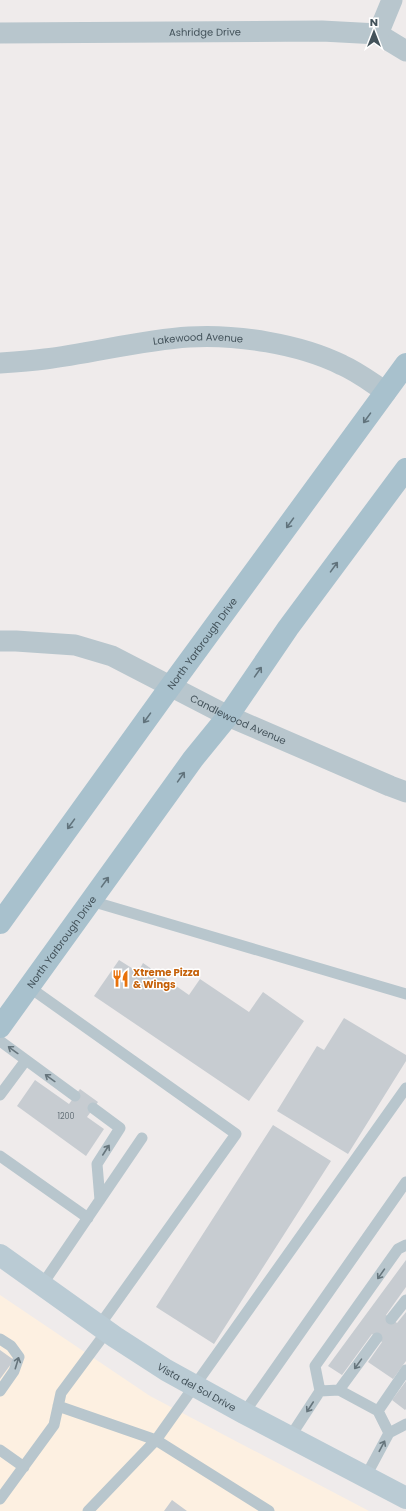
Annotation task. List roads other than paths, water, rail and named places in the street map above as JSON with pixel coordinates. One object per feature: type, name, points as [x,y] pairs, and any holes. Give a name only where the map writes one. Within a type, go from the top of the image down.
[{"type":"main road","name":"North Yarbrough Drive","points":[[0,923],[406,364]]},
{"type":"main road","name":"North Yarbrough Drive","points":[[0,1027],[193,759],[228,716],[288,628],[406,469]]},
{"type":"main road","name":"Vista del Sol Drive","points":[[0,1255],[103,1329],[166,1370],[244,1413],[406,1498]]},
{"type":"street","points":[[378,34],[392,0]]},
{"type":"street","name":"Ashridge Drive","points":[[0,33],[322,31],[378,34],[406,51]]},
{"type":"street","name":"Lakewood Avenue","points":[[0,363],[44,359],[128,345],[189,337],[235,338],[279,344],[311,353],[343,365],[386,392]]},
{"type":"street","name":"Candlewood Avenue","points":[[0,641],[16,640],[76,645],[112,656],[228,716],[406,792]]},
{"type":"lane","points":[[91,901],[406,994]]},
{"type":"lane","points":[[0,1499],[54,1425],[61,1393],[236,1134],[29,987]]},
{"type":"lane","points":[[0,1041],[75,1096]]},
{"type":"lane","points":[[0,1095],[26,1060]]},
{"type":"lane","points":[[88,1511],[156,1440],[406,1088]]},
{"type":"lane","points":[[93,1108],[120,1128],[97,1164],[100,1200]]},
{"type":"lane","points":[[42,1285],[142,1138]]},
{"type":"lane","points":[[0,1156],[88,1218]]},
{"type":"lane","points":[[244,1413],[406,1182]]},
{"type":"lane","points":[[290,1437],[320,1391],[315,1366],[398,1249],[406,1245]]},
{"type":"lane","points":[[391,1319],[406,1300]]},
{"type":"lane","points":[[339,1390],[377,1338]]},
{"type":"lane","points":[[0,1339],[11,1346],[19,1357],[14,1372],[0,1391]]},
{"type":"lane","points":[[378,1411],[406,1370]]},
{"type":"lane","points":[[320,1391],[339,1390],[378,1411],[389,1432]]},
{"type":"lane","points":[[58,1406],[156,1440],[269,1511]]},
{"type":"lane","points":[[366,1476],[389,1432],[406,1424]]},
{"type":"lane","points":[[0,1450],[24,1467]]},
{"type":"place","name":"Xtreme Pizza & Wings","points":[[120,978]]}]
